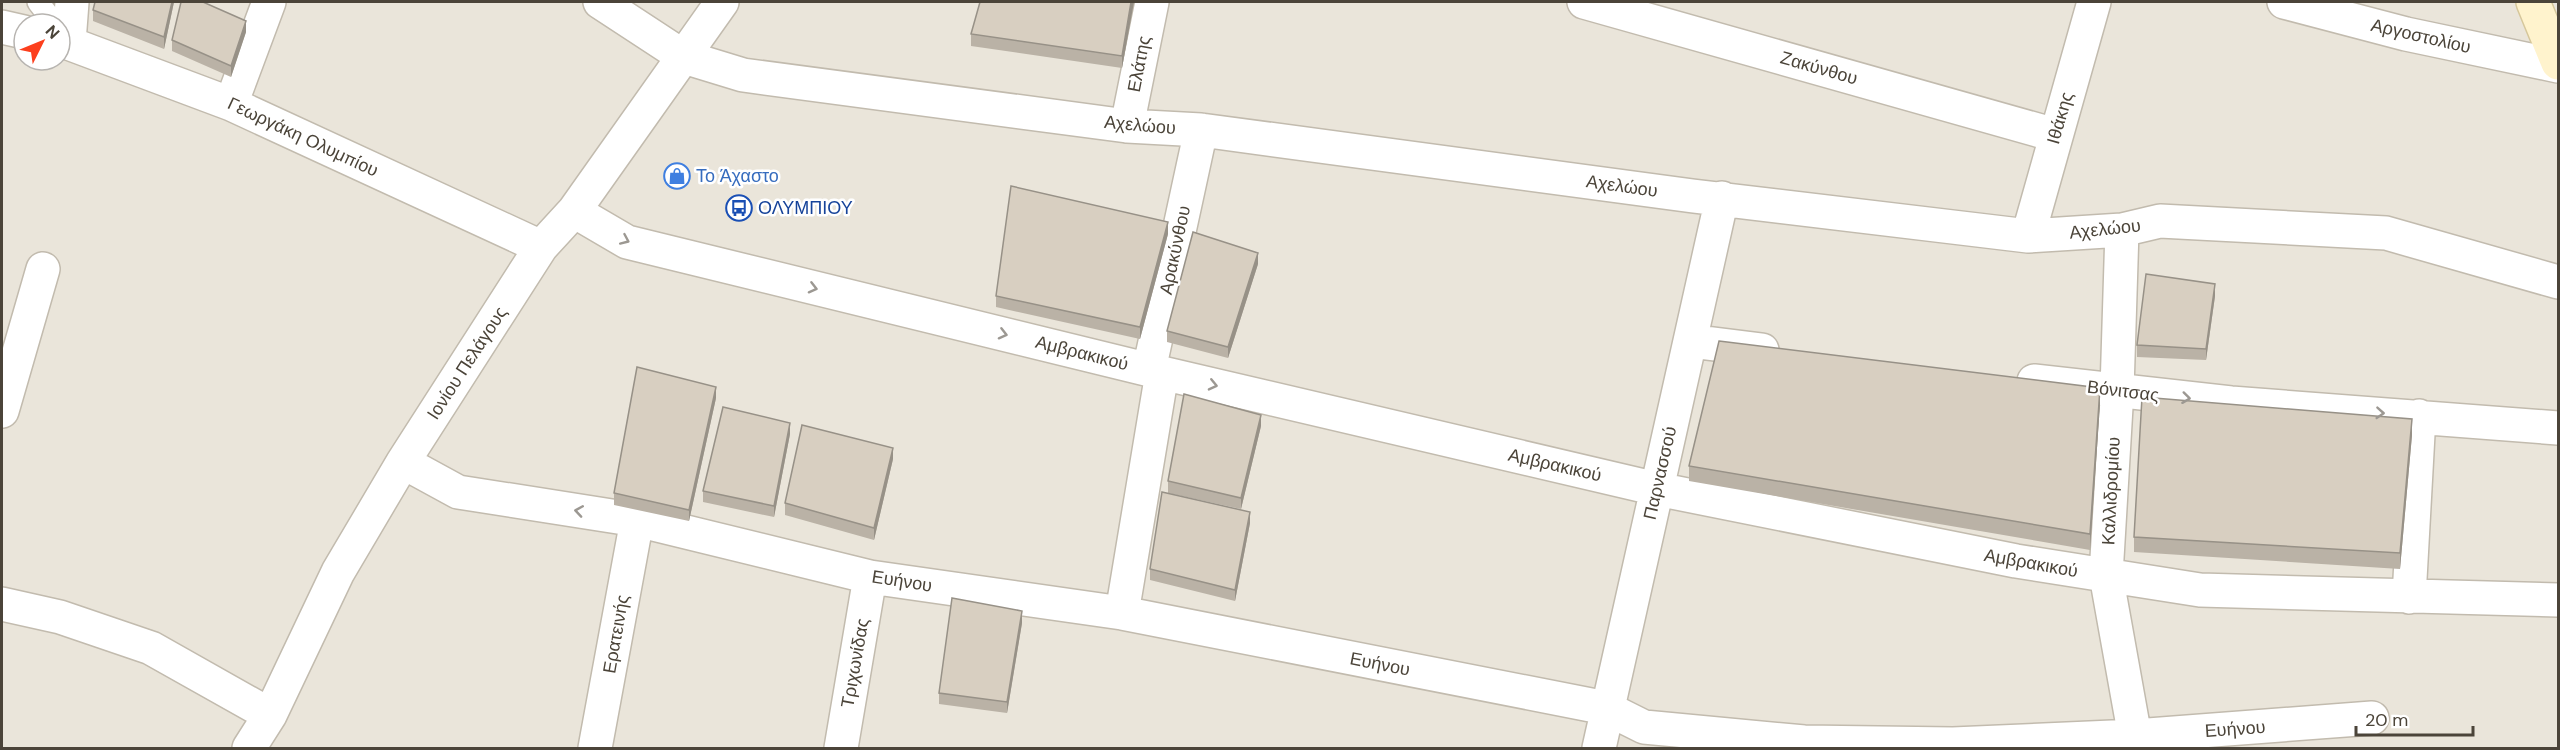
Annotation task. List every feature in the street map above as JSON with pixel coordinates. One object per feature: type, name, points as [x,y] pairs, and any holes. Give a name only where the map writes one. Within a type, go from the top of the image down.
[{"type":"main road","points":[[2533,2],[2559,64]]},
{"type":"street","points":[[231,104],[269,2]]},
{"type":"street","name":"Αχελώου","points":[[600,2],[684,57],[742,75],[1127,126],[1201,130],[2028,236],[2122,230],[2160,221],[2386,233],[2559,282]]},
{"type":"street","name":"Ιονίου Πελάγους","points":[[249,748],[270,715],[338,572],[404,462],[541,247],[574,211],[722,2]]},
{"type":"street","name":"Ελάτης","points":[[1127,126],[1152,2]]},
{"type":"street","name":"Ζακύνθου","points":[[1584,2],[2055,135]]},
{"type":"street","name":"Ιθάκης","points":[[2028,236],[2094,2]]},
{"type":"street","name":"Αργοστολίου","points":[[2284,2],[2406,34],[2559,64]]},
{"type":"street","name":"Γεωργάκη Ολυμπίου","points":[[72,39],[231,104],[541,247]]},
{"type":"street","name":"Αρακύνθου","points":[[1122,613],[1155,371],[1201,130]]},
{"type":"street","name":"Παρνασσού","points":[[1599,748],[1606,708],[1722,198]]},
{"type":"street","name":"Αμβρακικού","points":[[574,211],[627,242],[1155,371],[1657,489],[2016,561],[2200,590],[2559,600]]},
{"type":"street","name":"Καλλιδρομίου","points":[[2122,230],[2117,390],[2106,575],[2136,742]]},
{"type":"street","points":[[2,411],[44,269]]},
{"type":"street","points":[[1690,341],[1796,354]]},
{"type":"street","name":"Βόνιτσας","points":[[1998,376],[2231,403],[2559,428]]},
{"type":"street","points":[[2409,597],[2419,416]]},
{"type":"street","name":"Ευήνου","points":[[404,462],[458,492],[637,520],[870,577],[1122,613],[1606,708],[1644,727],[1804,746],[2136,742],[2372,718]]},
{"type":"street","name":"Ερατεινής","points":[[595,748],[637,520]]},
{"type":"street","name":"Τριχωνίδας","points":[[841,748],[870,577]]},
{"type":"street","points":[[2,604],[60,617],[151,648],[270,715]]},
{"type":"shaded area","points":[[2,2],[2558,2],[2558,748],[2,748]]},
{"type":"building","points":[[95,2],[172,2],[164,37],[93,10]]},
{"type":"building","points":[[181,2],[203,2],[246,21],[231,66],[172,40]]},
{"type":"building","points":[[980,2],[1131,2],[1122,56],[971,34]]},
{"type":"building","points":[[1011,186],[1168,222],[1140,327],[996,296]]},
{"type":"building","points":[[1193,232],[1258,253],[1228,347],[1167,331]]},
{"type":"building","points":[[2146,274],[2215,284],[2206,349],[2137,345]]},
{"type":"building","points":[[1719,341],[2100,388],[2090,534],[1689,466]]},
{"type":"building","points":[[637,367],[716,387],[689,510],[614,493]]},
{"type":"building","points":[[1184,394],[1261,415],[1241,498],[1168,481]]},
{"type":"building","points":[[2142,397],[2412,419],[2400,553],[2134,537]]},
{"type":"building","points":[[723,407],[790,423],[774,506],[703,491]]},
{"type":"building","points":[[802,425],[893,448],[874,528],[785,503]]},
{"type":"building","points":[[1162,492],[1250,512],[1235,590],[1150,569]]},
{"type":"building","points":[[952,598],[1022,611],[1007,702],[939,693]]},
{"type":"place","name":"Το Άχαστο","points":[[677,176]]},
{"type":"place","name":"ΟΛΥΜΠΙΟΥ","points":[[739,208]]}]
